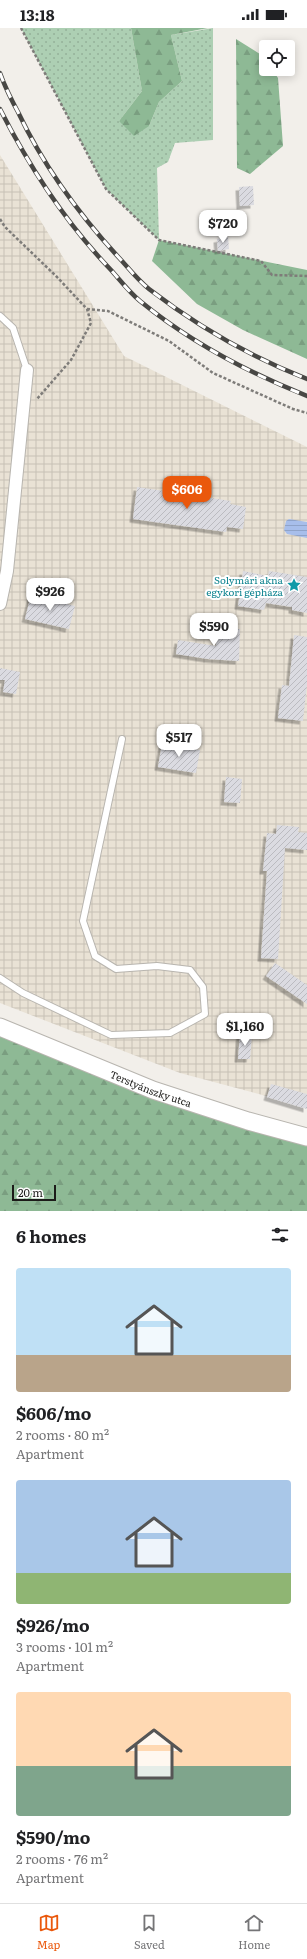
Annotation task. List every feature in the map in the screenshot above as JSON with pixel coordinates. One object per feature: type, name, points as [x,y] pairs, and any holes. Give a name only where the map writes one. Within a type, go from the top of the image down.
[{"type":"main road","name":"Terstyánszky utca","points":[[0,1027],[154,1090],[248,1121],[307,1137]]},
{"type":"street","points":[[0,604],[7,571],[27,370]]},
{"type":"lane","points":[[0,316],[13,328],[27,370]]},
{"type":"lane","points":[[0,978],[23,993],[111,1035],[170,1033],[205,1014],[203,988],[190,970],[157,966],[116,969],[95,956],[83,921],[122,740]]},
{"type":"path","points":[[21,28],[106,189],[160,240],[261,261],[272,275],[307,276]]},
{"type":"path","points":[[0,219],[5,227],[57,277],[87,309],[91,323],[71,360],[23,416]]},
{"type":"path","points":[[87,309],[108,311],[169,341],[213,373],[307,414]]},
{"type":"shaded area","points":[[0,155],[124,356],[307,447],[307,1107],[180,1073],[0,1003]]},
{"type":"green space","points":[[21,28],[131,28],[142,91],[119,121],[149,126],[159,102],[182,81],[171,35],[213,28],[213,140],[175,143],[168,162],[157,168],[159,240],[106,189]]},
{"type":"green space","points":[[131,28],[208,28],[171,35],[182,81],[159,102],[149,126],[134,136],[119,121],[142,91]]},
{"type":"green space","points":[[236,39],[259,53],[259,76],[277,76],[278,78],[283,146],[250,174],[237,168]]},
{"type":"green space","points":[[159,240],[307,270],[307,359],[243,330],[197,304],[152,261]]},
{"type":"green space","points":[[0,1036],[307,1137],[307,1211],[0,1211]]},
{"type":"water","points":[[289,519],[307,522],[307,538],[287,534],[284,530],[286,521]]},
{"type":"building","points":[[253,186],[254,205],[240,206],[239,187]]},
{"type":"building","points":[[228,237],[229,249],[218,251],[217,239]]},
{"type":"building","points":[[137,487],[231,501],[230,504],[246,507],[243,529],[227,527],[226,532],[133,519]]},
{"type":"building","points":[[243,571],[268,576],[269,571],[307,577],[307,613],[292,610],[292,607],[266,603],[264,610],[238,606]]},
{"type":"building","points":[[31,595],[75,606],[69,629],[25,619]]},
{"type":"building","points":[[217,628],[240,629],[239,661],[208,659],[176,654],[178,640],[216,646]]},
{"type":"building","points":[[294,635],[307,637],[307,683],[303,721],[278,718],[282,685],[289,686]]},
{"type":"building","points":[[0,668],[20,672],[16,694],[3,692],[5,680],[0,680]]},
{"type":"building","points":[[162,744],[200,750],[196,773],[158,767]]},
{"type":"building","points":[[226,777],[242,779],[240,803],[224,802]]},
{"type":"building","points":[[277,825],[299,827],[298,832],[307,833],[307,850],[285,848],[278,959],[261,958],[267,871],[263,871],[267,833],[276,834]]},
{"type":"building","points":[[275,963],[307,985],[307,1004],[266,976]]},
{"type":"building","points":[[240,1034],[252,1035],[250,1059],[238,1059]]},
{"type":"building","points":[[271,1084],[307,1094],[307,1109],[267,1097]]},
{"type":"railway","points":[[0,73],[8,93],[28,132],[51,171],[77,209],[142,283],[167,303],[225,340],[265,361],[307,379]]},
{"type":"railway","points":[[0,109],[36,173],[64,214],[78,233],[128,290],[159,316],[199,343],[263,377],[307,396]]},
{"type":"place","name":"Solymári akna egykori gépháza","points":[[294,585]]}]
